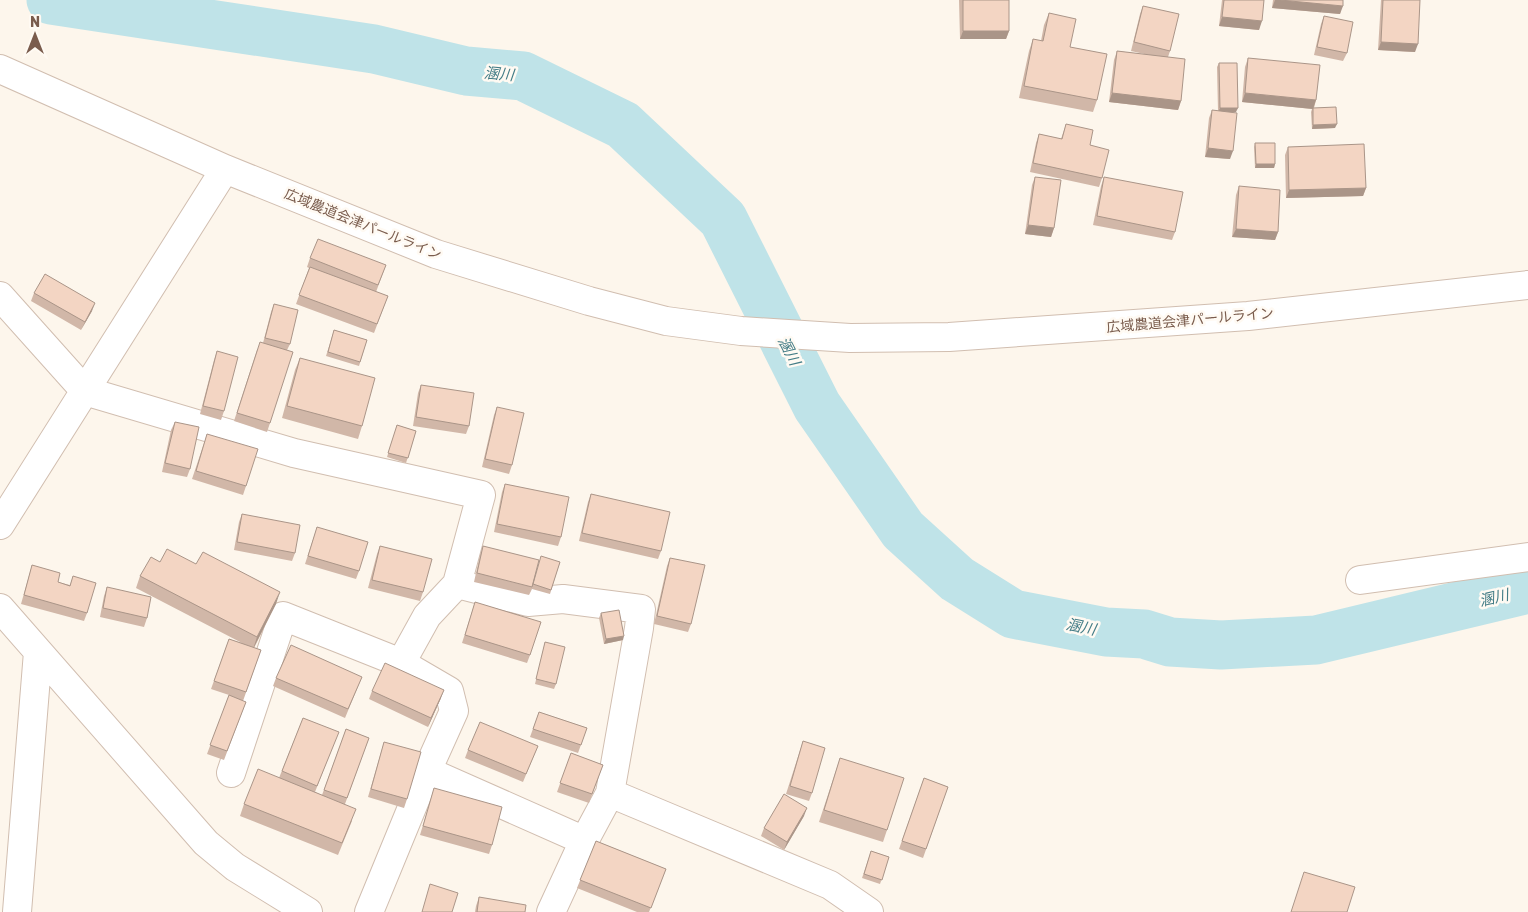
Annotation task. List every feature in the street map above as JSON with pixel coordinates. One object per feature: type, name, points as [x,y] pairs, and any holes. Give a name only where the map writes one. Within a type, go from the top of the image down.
[{"type":"street","name":"広域農道会津パールライン","points":[[0,69],[225,169],[436,254],[589,302],[666,321],[741,331],[850,338],[949,337],[1116,327],[1248,316],[1528,285]]},
{"type":"street","points":[[0,525],[225,169]]},
{"type":"street","points":[[0,296],[86,391],[294,453],[481,495],[457,584],[427,616],[401,663]]},
{"type":"street","points":[[1360,580],[1528,557]]},
{"type":"street","points":[[457,584],[528,602],[563,599],[641,608],[638,637],[610,793],[551,912]]},
{"type":"street","points":[[0,608],[206,843],[235,867],[308,912]]},
{"type":"street","points":[[231,774],[283,616],[401,663],[449,692],[454,711],[427,771],[370,912]]},
{"type":"street","points":[[17,912],[38,652]]},
{"type":"street","points":[[427,771],[585,841]]},
{"type":"street","points":[[610,793],[830,885],[869,912]]},
{"type":"building","points":[[963,0],[1009,0],[1009,31],[963,31]]},
{"type":"building","points":[[1224,0],[1264,0],[1262,21],[1222,17]]},
{"type":"building","points":[[1280,0],[1343,0],[1343,6]]},
{"type":"building","points":[[1383,0],[1420,0],[1418,44],[1381,42]]},
{"type":"building","points":[[1143,6],[1179,14],[1170,51],[1134,42]]},
{"type":"building","points":[[1049,13],[1076,19],[1070,47],[1107,54],[1097,100],[1024,86],[1033,39],[1043,41]]},
{"type":"building","points":[[1324,16],[1353,22],[1347,53],[1317,47]]},
{"type":"building","points":[[1117,51],[1185,59],[1181,101],[1112,93]]},
{"type":"building","points":[[1248,58],[1320,65],[1316,100],[1245,93]]},
{"type":"building","points":[[1219,63],[1237,63],[1238,108],[1220,108]]},
{"type":"building","points":[[1336,107],[1337,124],[1313,125],[1313,108]]},
{"type":"building","points":[[1212,110],[1237,113],[1233,151],[1208,148]]},
{"type":"building","points":[[1066,124],[1093,130],[1090,145],[1109,150],[1102,178],[1033,163],[1039,134],[1062,139]]},
{"type":"building","points":[[1255,143],[1275,143],[1275,164],[1256,164]]},
{"type":"building","points":[[1364,144],[1366,188],[1289,190],[1288,147]]},
{"type":"building","points":[[1035,177],[1061,180],[1054,228],[1028,225]]},
{"type":"building","points":[[1104,177],[1183,192],[1175,232],[1097,216]]},
{"type":"building","points":[[1239,186],[1280,190],[1278,232],[1236,229]]},
{"type":"building","points":[[318,239],[386,265],[378,285],[310,258]]},
{"type":"building","points":[[310,267],[388,296],[377,324],[299,295]]},
{"type":"building","points":[[45,274],[95,303],[85,322],[34,293]]},
{"type":"building","points":[[274,304],[298,310],[290,344],[265,338]]},
{"type":"building","points":[[334,330],[367,340],[360,362],[328,352]]},
{"type":"building","points":[[260,342],[293,352],[270,423],[237,413]]},
{"type":"building","points":[[217,351],[238,357],[224,411],[203,406]]},
{"type":"building","points":[[300,358],[375,378],[362,426],[287,406]]},
{"type":"building","points":[[421,385],[474,393],[469,426],[416,417]]},
{"type":"building","points":[[497,407],[524,413],[512,465],[485,459]]},
{"type":"building","points":[[175,422],[199,427],[190,469],[165,463]]},
{"type":"building","points":[[397,425],[416,431],[408,458],[388,453]]},
{"type":"building","points":[[207,434],[258,449],[246,486],[196,471]]},
{"type":"building","points":[[505,484],[569,497],[561,537],[497,524]]},
{"type":"building","points":[[591,494],[670,512],[661,551],[582,533]]},
{"type":"building","points":[[242,514],[300,525],[295,553],[237,542]]},
{"type":"building","points":[[317,527],[368,542],[359,571],[308,556]]},
{"type":"building","points":[[380,546],[432,559],[423,592],[372,580]]},
{"type":"building","points":[[483,546],[539,560],[532,587],[477,573]]},
{"type":"building","points":[[167,549],[196,564],[203,552],[280,592],[257,637],[140,576],[151,557],[160,562]]},
{"type":"building","points":[[541,556],[560,562],[551,590],[533,584]]},
{"type":"building","points":[[670,558],[705,565],[691,624],[657,616]]},
{"type":"building","points":[[32,565],[60,573],[58,582],[70,586],[73,576],[96,583],[87,613],[24,595]]},
{"type":"building","points":[[107,587],[151,597],[147,618],[103,608]]},
{"type":"building","points":[[475,602],[541,622],[530,655],[465,635]]},
{"type":"building","points":[[619,610],[624,636],[606,639],[601,613]]},
{"type":"building","points":[[229,639],[261,650],[246,692],[214,681]]},
{"type":"building","points":[[545,642],[565,647],[556,684],[536,679]]},
{"type":"building","points":[[291,645],[362,677],[348,709],[276,678]]},
{"type":"building","points":[[385,663],[444,690],[431,718],[372,691]]},
{"type":"building","points":[[229,695],[246,702],[227,751],[210,745]]},
{"type":"building","points":[[539,712],[587,728],[581,745],[533,729]]},
{"type":"building","points":[[303,718],[339,732],[317,786],[282,771]]},
{"type":"building","points":[[480,722],[538,746],[526,774],[468,750]]},
{"type":"building","points":[[346,729],[369,738],[347,798],[324,790]]},
{"type":"building","points":[[803,741],[825,748],[812,793],[790,786]]},
{"type":"building","points":[[384,742],[421,752],[407,799],[371,789]]},
{"type":"building","points":[[571,753],[603,765],[592,794],[560,783]]},
{"type":"building","points":[[840,758],[904,778],[887,830],[824,810]]},
{"type":"building","points":[[258,769],[356,809],[342,843],[244,804]]},
{"type":"building","points":[[924,778],[948,787],[926,849],[902,841]]},
{"type":"building","points":[[434,788],[502,807],[492,845],[423,826]]},
{"type":"building","points":[[784,794],[807,808],[787,842],[764,828]]},
{"type":"building","points":[[596,841],[666,869],[651,908],[580,880]]},
{"type":"building","points":[[871,851],[889,857],[882,880],[864,874]]},
{"type":"building","points":[[1304,872],[1355,887],[1347,912],[1291,912]]},
{"type":"building","points":[[430,884],[458,893],[452,912],[422,912]]},
{"type":"building","points":[[479,897],[526,905],[525,912],[477,912]]},
{"type":"waterway","name":"溷川","points":[[51,0],[374,49],[466,71],[523,76],[623,125],[723,219],[817,406],[903,530],[957,579],[1013,614],[1106,632],[1144,634],[1170,642],[1221,645],[1316,640],[1528,589]]}]
